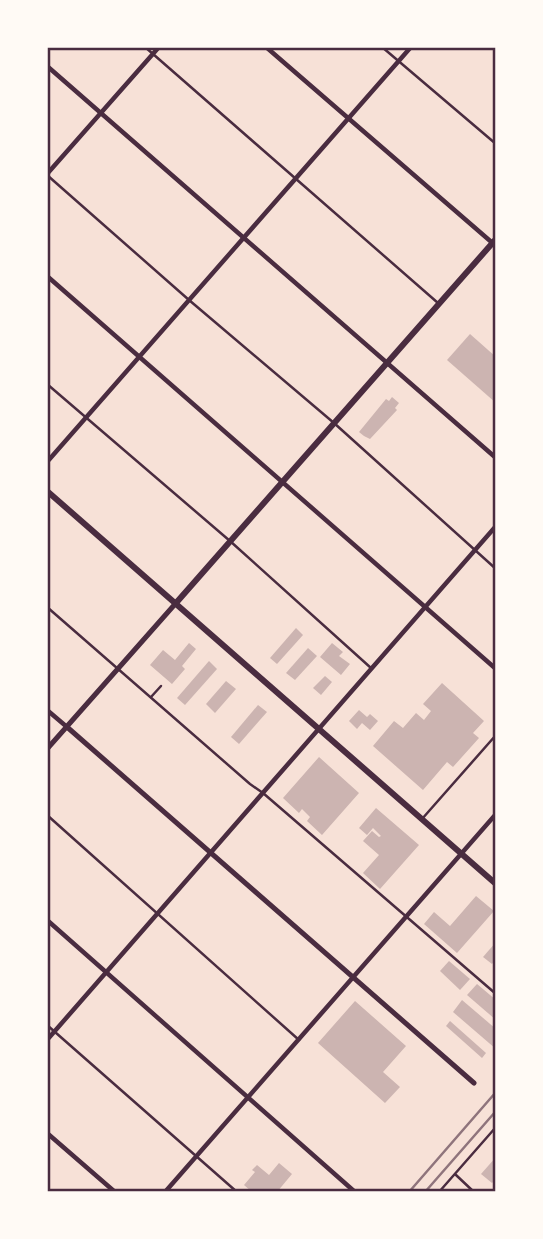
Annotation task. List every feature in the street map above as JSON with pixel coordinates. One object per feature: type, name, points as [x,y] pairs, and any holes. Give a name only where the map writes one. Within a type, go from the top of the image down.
[{"type":"main road","points":[[176,603],[495,243]]},
{"type":"main road","points":[[47,491],[496,884]]},
{"type":"street","points":[[47,175],[159,47]]},
{"type":"street","points":[[266,47],[495,243]]},
{"type":"street","points":[[47,462],[411,47]]},
{"type":"street","points":[[47,66],[496,458]]},
{"type":"street","points":[[47,276],[496,669]]},
{"type":"street","points":[[47,1040],[496,526]]},
{"type":"street","points":[[47,749],[176,603]]},
{"type":"street","points":[[47,710],[474,1083]]},
{"type":"street","points":[[165,1192],[496,814]]},
{"type":"street","points":[[47,920],[355,1192]]},
{"type":"street","points":[[47,1133],[115,1192]]},
{"type":"lane","points":[[145,47],[439,304]]},
{"type":"lane","points":[[383,47],[496,144]]},
{"type":"lane","points":[[47,175],[334,423],[496,569]]},
{"type":"lane","points":[[47,384],[230,541],[371,669]]},
{"type":"lane","points":[[47,607],[496,994]]},
{"type":"lane","points":[[151,698],[162,686]]},
{"type":"lane","points":[[422,819],[496,735]]},
{"type":"lane","points":[[47,815],[299,1040]]},
{"type":"lane","points":[[47,1025],[237,1192]]},
{"type":"lane","points":[[439,1192],[496,1127]]},
{"type":"lane","points":[[454,1174],[474,1192]]},
{"type":"building","points":[[470,334],[496,357],[496,403],[447,360]]},
{"type":"building","points":[[392,397],[399,403],[395,408],[397,410],[370,439],[359,432],[386,399],[389,401]]},
{"type":"building","points":[[296,628],[303,635],[277,664],[270,658]]},
{"type":"building","points":[[189,643],[196,649],[182,666],[185,669],[172,684],[150,665],[163,650],[175,660]]},
{"type":"building","points":[[332,643],[343,652],[339,656],[350,664],[341,675],[320,657]]},
{"type":"building","points":[[308,648],[317,656],[295,680],[286,673]]},
{"type":"building","points":[[209,661],[217,669],[185,705],[177,698]]},
{"type":"building","points":[[325,676],[332,682],[321,695],[313,688]]},
{"type":"building","points":[[226,681],[236,689],[215,713],[206,704]]},
{"type":"building","points":[[442,683],[484,721],[473,733],[479,738],[453,767],[447,762],[423,790],[373,746],[394,721],[403,728],[416,713],[424,720],[431,711],[423,704]]},
{"type":"building","points":[[258,705],[267,712],[239,744],[231,737]]},
{"type":"building","points":[[359,710],[378,721],[370,730],[362,723],[357,729],[349,721]]},
{"type":"building","points":[[319,757],[359,793],[322,835],[307,821],[310,817],[302,809],[299,813],[283,798]]},
{"type":"building","points":[[376,808],[419,845],[380,889],[363,873],[379,855],[363,841],[372,831],[381,836],[373,828],[367,835],[359,828]]},
{"type":"building","points":[[476,896],[494,911],[457,953],[424,924],[434,912],[450,926]]},
{"type":"building","points":[[496,942],[496,959],[492,964],[483,957]]},
{"type":"building","points":[[449,961],[470,979],[460,990],[440,971]]},
{"type":"building","points":[[477,984],[496,1000],[496,1020],[467,995]]},
{"type":"building","points":[[462,1000],[496,1029],[496,1049],[453,1012]]},
{"type":"building","points":[[355,1001],[406,1046],[383,1072],[400,1087],[385,1103],[318,1043]]},
{"type":"building","points":[[450,1021],[486,1053],[482,1058],[446,1026]]},
{"type":"building","points":[[496,1157],[496,1179],[492,1183],[481,1174]]},
{"type":"building","points":[[279,1163],[292,1174],[277,1192],[252,1192],[244,1185],[255,1172],[252,1170],[257,1165],[269,1175]]},
{"type":"railway","points":[[409,1192],[496,1092]]},
{"type":"railway","points":[[425,1192],[496,1111]]}]
